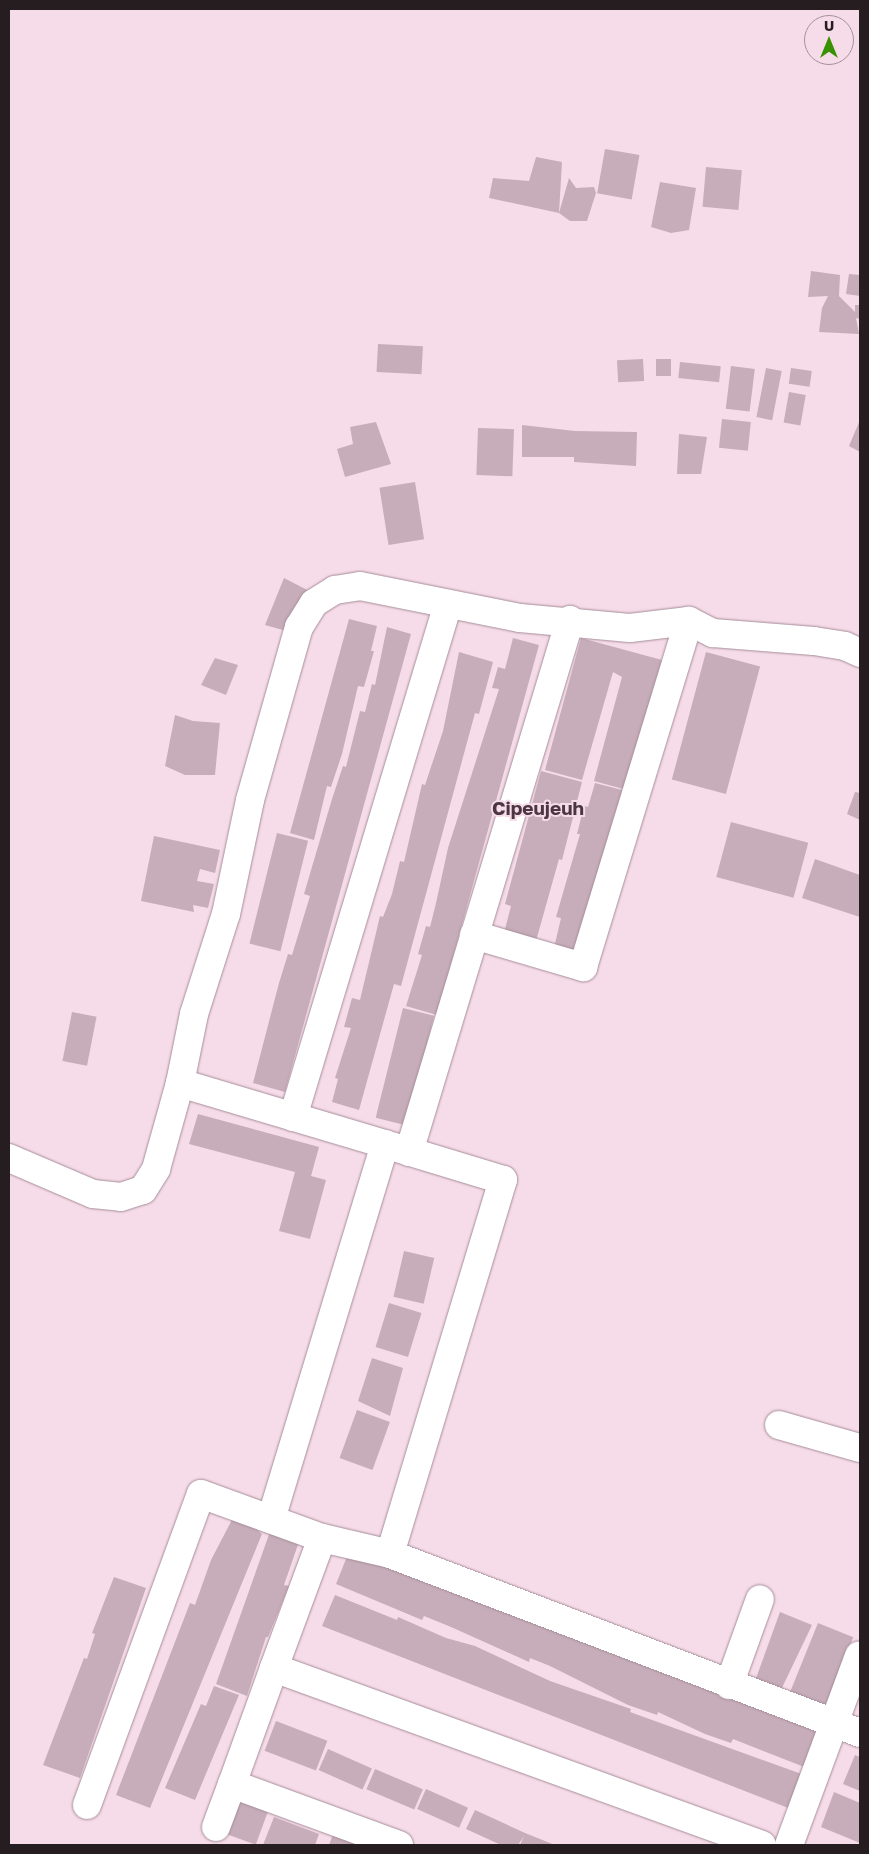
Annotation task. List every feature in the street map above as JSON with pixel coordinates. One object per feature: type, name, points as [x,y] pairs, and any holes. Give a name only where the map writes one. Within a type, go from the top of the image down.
[{"type":"street","points":[[9,1158],[93,1194],[121,1197],[143,1190],[156,1169],[180,1083],[194,1014],[226,914],[250,800],[299,627],[314,603],[335,590],[360,586],[520,618],[570,620],[630,628],[689,621],[713,634],[814,641],[845,646],[860,653]]},
{"type":"street","points":[[293,1117],[448,604]]},
{"type":"street","points":[[271,1519],[397,1148],[474,935],[570,620]]},
{"type":"street","points":[[474,935],[583,967],[689,621]]},
{"type":"street","points":[[180,1083],[503,1180],[390,1554]]},
{"type":"street","points":[[780,1425],[860,1448]]},
{"type":"street","points":[[87,1804],[201,1494],[322,1538],[390,1554],[729,1685],[860,1733]]},
{"type":"street","points":[[216,1827],[322,1538]]},
{"type":"street","points":[[729,1685],[760,1599]]},
{"type":"street","points":[[789,1845],[858,1656]]},
{"type":"street","points":[[274,1668],[762,1845]]},
{"type":"street","points":[[232,1784],[399,1845]]},
{"type":"building","points":[[605,149],[639,155],[632,199],[597,193]]},
{"type":"building","points":[[536,157],[562,162],[559,213],[489,198],[493,178],[529,181]]},
{"type":"building","points":[[706,167],[742,170],[738,210],[703,207]]},
{"type":"building","points":[[569,178],[576,188],[594,187],[596,193],[587,221],[570,221],[559,213]]},
{"type":"building","points":[[660,182],[696,188],[689,230],[671,233],[651,227]]},
{"type":"building","points":[[811,271],[840,275],[839,296],[855,312],[855,305],[860,305],[860,319],[856,318],[859,334],[819,332],[822,308],[828,296],[808,297]]},
{"type":"building","points":[[849,274],[860,275],[860,296],[846,294]]},
{"type":"building","points":[[378,344],[423,346],[421,374],[377,372]]},
{"type":"building","points":[[643,359],[644,381],[618,382],[617,360]]},
{"type":"building","points":[[656,359],[671,359],[671,376],[656,376]]},
{"type":"building","points":[[680,362],[721,366],[719,382],[678,378]]},
{"type":"building","points":[[731,366],[755,369],[750,412],[726,409]]},
{"type":"building","points":[[766,368],[782,371],[772,420],[756,417]]},
{"type":"building","points":[[791,368],[812,371],[810,387],[789,384]]},
{"type":"building","points":[[789,392],[806,395],[800,425],[784,423]]},
{"type":"building","points":[[722,419],[751,422],[748,451],[719,448]]},
{"type":"building","points":[[860,420],[860,452],[849,446]]},
{"type":"building","points":[[376,422],[391,464],[345,477],[337,449],[353,444],[350,427]]},
{"type":"building","points":[[522,425],[575,431],[637,432],[636,466],[574,462],[574,457],[522,457]]},
{"type":"building","points":[[478,428],[514,429],[512,476],[476,475]]},
{"type":"building","points":[[679,434],[707,437],[701,474],[677,474]]},
{"type":"building","points":[[415,482],[424,539],[389,545],[379,488]]},
{"type":"building","points":[[284,578],[311,592],[290,632],[265,625]]},
{"type":"building","points":[[349,619],[377,626],[371,651],[374,651],[364,687],[358,686],[342,754],[331,787],[327,786],[314,840],[290,833]]},
{"type":"building","points":[[387,627],[411,634],[285,1092],[253,1083],[279,983],[288,954],[292,955],[310,896],[304,894],[332,799],[343,766],[346,767],[360,711],[365,712],[372,684],[375,685]]},
{"type":"building","points":[[513,638],[539,645],[437,1015],[406,1006],[422,955],[418,954],[426,926],[430,927],[448,848],[499,689],[492,688],[498,667],[505,669]]},
{"type":"building","points":[[581,638],[662,660],[627,790],[594,781],[622,677],[613,672],[582,780],[545,770]]},
{"type":"building","points":[[459,652],[493,662],[479,714],[475,713],[401,986],[394,984],[359,1110],[332,1102],[338,1079],[335,1078],[351,1028],[344,1027],[352,998],[360,1000],[380,916],[383,917],[392,894],[400,861],[404,862],[422,784],[425,785],[443,731]]},
{"type":"building","points":[[706,652],[760,666],[726,794],[672,780]]},
{"type":"building","points":[[215,658],[238,665],[226,695],[201,685]]},
{"type":"building","points":[[175,715],[193,721],[220,723],[215,775],[185,775],[165,766]]},
{"type":"building","points":[[541,771],[582,782],[562,860],[559,859],[536,941],[504,933],[511,906],[505,904]]},
{"type":"building","points":[[595,783],[630,792],[580,954],[554,948],[561,918],[556,917],[580,834],[577,834],[584,806],[588,807]]},
{"type":"building","points":[[855,792],[860,793],[860,820],[847,814]]},
{"type":"building","points":[[731,822],[808,843],[794,898],[716,877]]},
{"type":"building","points":[[277,833],[308,841],[280,951],[249,944]]},
{"type":"building","points":[[154,836],[220,850],[215,873],[200,869],[197,881],[214,884],[208,908],[193,905],[194,912],[141,901]]},
{"type":"building","points":[[815,859],[860,875],[860,917],[802,898]]},
{"type":"building","points":[[403,1008],[434,1016],[407,1125],[376,1118]]},
{"type":"building","points":[[72,1012],[97,1017],[87,1066],[62,1061]]},
{"type":"building","points":[[198,1114],[319,1147],[311,1176],[326,1180],[310,1239],[279,1231],[295,1172],[189,1144]]},
{"type":"building","points":[[404,1251],[434,1258],[424,1304],[393,1297]]},
{"type":"building","points":[[389,1303],[422,1313],[408,1357],[376,1347]]},
{"type":"building","points":[[372,1358],[403,1368],[390,1416],[358,1401]]},
{"type":"building","points":[[357,1410],[390,1422],[372,1470],[340,1458]]},
{"type":"building","points":[[236,1512],[262,1534],[150,1808],[116,1795],[190,1603],[195,1605],[211,1560]]},
{"type":"building","points":[[272,1526],[301,1536],[284,1585],[289,1586],[268,1637],[266,1637],[247,1696],[216,1684]]},
{"type":"building","points":[[350,1549],[826,1735],[812,1770],[733,1739],[731,1743],[705,1734],[658,1712],[657,1715],[628,1705],[550,1666],[530,1658],[529,1662],[424,1616],[422,1620],[336,1584]]},
{"type":"building","points":[[114,1577],[146,1588],[80,1778],[43,1765],[84,1658],[87,1659],[95,1634],[92,1633]]},
{"type":"building","points":[[335,1595],[397,1620],[398,1617],[446,1638],[475,1646],[550,1681],[631,1709],[630,1712],[810,1777],[796,1811],[322,1626]]},
{"type":"building","points":[[780,1612],[812,1625],[780,1692],[755,1681]]},
{"type":"building","points":[[818,1623],[853,1637],[823,1712],[788,1698]]},
{"type":"building","points":[[214,1686],[239,1695],[195,1800],[165,1788],[201,1704],[206,1706]]},
{"type":"building","points":[[276,1721],[327,1741],[316,1771],[265,1751]]},
{"type":"building","points":[[328,1749],[372,1769],[362,1790],[319,1770]]},
{"type":"building","points":[[855,1755],[860,1757],[860,1791],[843,1784]]},
{"type":"building","points":[[375,1769],[423,1789],[414,1810],[366,1789]]},
{"type":"building","points":[[426,1789],[468,1808],[459,1828],[417,1809]]},
{"type":"building","points":[[834,1792],[860,1803],[860,1843],[821,1827]]},
{"type":"building","points":[[238,1800],[268,1811],[256,1845],[226,1834]]},
{"type":"building","points":[[475,1810],[555,1845],[520,1845],[524,1836],[518,1845],[501,1845],[466,1829]]},
{"type":"building","points":[[274,1817],[319,1834],[315,1845],[263,1845]]},
{"type":"building","points":[[335,1829],[375,1845],[329,1845]]},
{"type":"district","name":"Cipeujeuh","points":[[538,808]]}]
